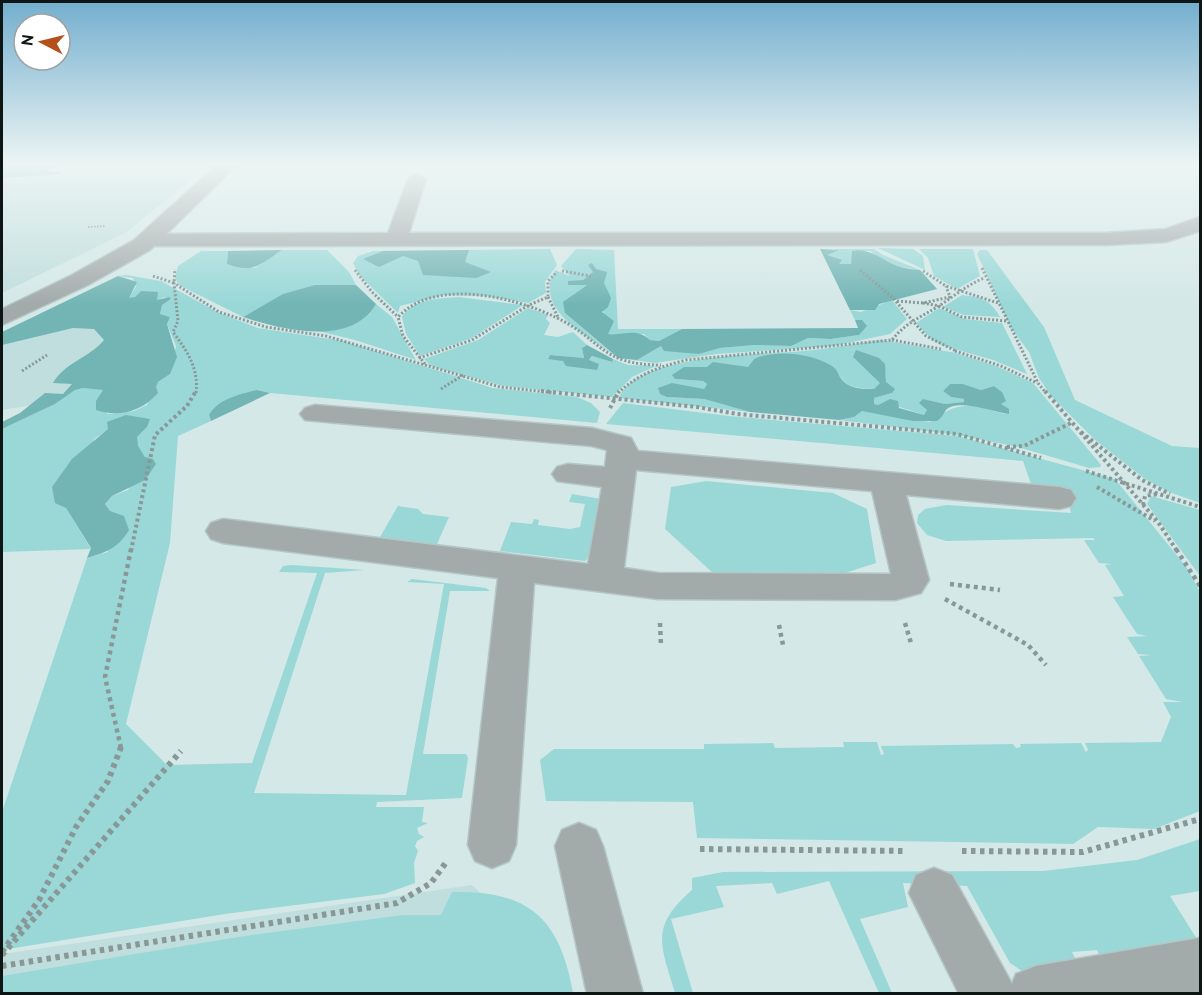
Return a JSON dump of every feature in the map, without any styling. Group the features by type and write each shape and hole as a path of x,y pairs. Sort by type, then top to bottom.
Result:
{"street":[{"path":"2,318 111,264 148,240 178,211"},
{"path":"396,240 406,211"},
{"path":"148,240 1105,240 1170,234 1186,231 1200,223"},
{"path":"315,414 592,437 620,444 623,449 604,579"},
{"path":"568,474 620,468 886,482 1059,498"},
{"path":"223,531 658,586 896,587 908,584 911,580 886,482"},
{"path":"473,848 517,568"},
{"path":"579,846 615,993"},
{"path":"934,893 989,993"},
{"path":"1036,993 1200,965"}],"path":[{"path":"980,261 984,278 1019,342 1038,383 1158,522 1200,586"},
{"path":"348,263 372,292 398,317 404,336 426,365"},
{"path":"851,263 896,301 921,335 934,344 1001,366 1038,383"},
{"path":"558,318 548,297 548,281 559,269"},
{"path":"920,270 946,286 998,303"},
{"path":"892,340 903,326 984,278"},
{"path":"2,954 39,900 76,827 108,781 121,748 105,677 155,435 187,406 196,392 197,379 190,357 173,332 178,321 174,284 219,312 266,327 326,336 500,387 737,414 957,434 1049,460"},
{"path":"946,286 951,297"},
{"path":"398,317 403,308 417,301 442,297 488,298 529,305 558,318 600,349 623,362 665,365 731,353 831,348 868,340 892,340 956,351"},
{"path":"419,358 472,340 529,305 548,297"},
{"path":"923,303 951,297"},
{"path":"896,301 939,306 962,317 1006,321"},
{"path":"22,371 47,355"},
{"path":"592,437 619,391 633,380 665,365"},
{"path":"1004,447 1024,446 1070,422"},
{"path":"1070,422 1142,480 1184,501"},
{"path":"1080,469 1200,507"},
{"path":"1144,506 1145,496 1163,494"},
{"path":"911,580 1000,590"},
{"path":"911,580 1028,645 1038,653 1046,665"},
{"path":"2,954 181,752"},
{"path":"2,966 397,903 432,883 473,848"}],"shaded area":[{"path":"2,211 152,211 125,233 2,293"},
{"path":"878,248 913,249 923,256 925,270"},
{"path":"550,249 557,265 545,282 546,293 528,303 485,296 444,295 400,306 398,313 360,276 353,263 358,256 373,251"},
{"path":"576,249 614,250 618,329 682,329 659,341 650,340 644,334 607,334 608,329 593,272 583,280 568,285 587,285 574,294 565,313 612,354 576,329 556,308 551,297 550,284 555,270 570,276 561,266"},
{"path":"820,249 839,250 827,255 842,260 839,264 851,264 852,251 871,253 895,265 920,270 937,289 879,304 875,310 850,310"},
{"path":"837,249 874,249 920,270 901,267 882,260 870,251 853,251 851,264 838,264 841,261 827,255"},
{"path":"919,249 973,249 980,276 957,289 934,276 928,258"},
{"path":"282,250 327,250 349,272 356,285 322,286 297,291 243,317 179,285 175,278 178,266 201,251 228,251 227,264 255,268"},
{"path":"282,250 250,268 227,264 228,251"},
{"path":"469,250 465,262 491,272 476,278 423,275 418,261 403,256 379,267 363,259 383,251"},
{"path":"980,250 987,250 1044,327 1075,400 1172,446 1199,448 1200,503 1169,492 1145,479 1094,439 1051,396 1039,378 1029,352 1011,328 977,254"},
{"path":"592,263 596,269 607,272 604,283 611,298 608,307 602,312 614,321 608,334 635,333 650,340 659,341 682,329 858,328 855,320 862,320 867,326 859,335 831,339 808,338 791,346 755,345 720,348 699,354 664,351 661,346 637,360 618,358 565,313 563,302 587,285 568,285 568,281 583,280 593,272 588,265"},
{"path":"126,275 161,281 217,312 258,328 343,341 493,388 577,397 591,403 600,412 597,423 257,390 209,415 211,421 178,436 170,543 126,724 167,765 252,763 317,573 279,572 283,566 291,565 365,570 325,573 254,793 406,795 444,584 407,582 412,579 486,588 490,591 450,591 423,754 466,754 468,758 462,798 377,802 376,807 424,807 422,822 428,823 417,828 419,834 424,837 417,841 415,846 418,851 414,863 415,883 384,894 225,914 2,950 2,812 87,558 108,552 110,511 105,504 112,496 128,490 145,457 137,446 137,437 147,427 109,429 94,439 66,508 91,549 2,552 2,429 55,404 75,390 83,388 103,390 107,414 134,411 147,405 158,382 170,374 176,346 167,324 170,317 160,314 162,305 171,299 164,297 157,301 128,298 136,287 133,278 118,276"},
{"path":"118,276 137,282 129,298 135,297 141,291 158,292 157,300 169,297 171,299 162,305 160,314 170,317 167,324 177,357 170,374 158,382 156,387 158,393 138,408 114,413 96,410 96,401 103,390 83,388 75,390 55,404 2,429 2,422 20,413 45,393 63,394 72,384 53,383 58,376 104,340 94,329 73,328 2,345 2,332"},
{"path":"315,285 356,285 376,304 365,317 350,326 333,330 295,330 243,317 283,294"},
{"path":"962,295 985,300 1000,317 964,315 943,307"},
{"path":"459,297 523,305 472,338 420,356 406,334 402,317 412,306 419,303"},
{"path":"892,300 907,319 890,334 833,346 716,354 655,363 618,358 637,360 661,346 699,354 720,348 755,345 790,346 808,338 831,339 859,335 862,320 855,320 850,310 861,312"},
{"path":"376,304 392,317 416,360 355,340 318,331 358,322"},
{"path":"129,305 115,392 2,410 2,332"},
{"path":"528,308 548,315 546,319 550,323 544,335 558,337 573,332 587,345 582,348 584,358 550,355 548,359 589,360 593,356 611,362 613,359 628,365 656,366 632,377 612,397 503,386 427,365 429,364 424,359 478,340"},
{"path":"939,308 965,319 1002,323 1027,374 932,340 916,323"},
{"path":"882,340 956,353 996,366 1033,383 1101,465 1100,467 1089,468 1018,447 958,435 839,420 854,417 862,411 930,422 947,411 966,406 1009,414 1001,404 1002,392 994,386 981,390 963,384 950,384 943,391 951,397 964,399 965,402 945,404 923,399 928,411 924,415 884,402 878,405 873,404 874,398 892,393 886,382 886,374 853,357 881,383 874,389 849,385 834,367 775,354 754,359 748,367 700,367 673,375 675,379 703,381 707,384 704,389 667,397 704,399 750,412 619,398 630,383 650,372 675,364 732,356 814,350"},
{"path":"587,345 613,359 612,362 592,356 589,360 599,364 597,370 566,366 563,361 548,359 550,355 584,358 582,348"},
{"path":"856,350 879,358 885,364 886,382 895,389 892,393 874,398 874,404 878,405 890,399 898,401 899,408 924,415 927,410 919,403 923,399 945,404 964,402 964,399 951,397 943,391 950,384 963,384 981,390 994,386 1002,392 1006,401 1001,404 1009,409 1009,414 959,405 946,410 937,421 913,421 862,411 854,417 839,420 750,412 704,399 667,397 660,394 658,388 672,383 704,389 707,384 703,381 675,379 672,375 684,367 707,367 713,362 748,367 754,359 783,353 814,358 835,368 843,381 851,386 874,389 880,383 853,357"},
{"path":"257,390 270,393 211,421 209,415 218,405 230,398"},
{"path":"623,403 729,416 957,436 1115,479 1187,568 1200,592 1200,811 1154,829 1098,827 1073,844 697,838 693,802 546,801 540,760 554,749 704,749 704,744 773,743 775,748 844,747 843,742 877,742 881,755 884,754 881,746 1013,744 1016,748 1021,747 1020,744 1081,743 1086,752 1088,750 1085,743 1161,742 1171,717 1163,702 1182,702 1166,699 1139,656 1152,655 1138,654 1127,637 1147,636 1137,634 1113,597 1124,596 1105,565 1112,564 1099,563 1084,540 1095,540 1093,538 946,541 927,535 917,523 918,515 925,509 946,505 1071,513 1064,487 1031,484 1023,461 606,424"},
{"path":"126,415 150,419 147,427 137,437 138,446 145,457 153,459 156,464 145,480 112,496 105,504 110,511 124,516 129,530 125,536 111,548 87,558 91,548 66,508 55,503 52,487 72,459 108,429 107,422"},
{"path":"706,481 833,493 867,509 876,563 842,574 713,573 665,529 671,487"},
{"path":"572,494 601,499 592,554 585,561 500,551 511,522 532,524 534,519 539,520 538,525 570,529 580,527 585,504 569,502"},
{"path":"1151,496 1200,510 1200,576 1147,504"},
{"path":"398,506 418,509 423,514 449,517 437,544 380,537"},
{"path":"1200,839 1200,891 1170,896 1200,944 1103,964 1097,950 1072,952 1080,967 1025,973 1010,963 967,886 903,883 908,907 860,919 892,993 879,993 829,881 777,894 772,883 716,886 724,907 671,919 693,993 675,993 663,950 664,926 678,903 692,890 692,878 723,872 1043,871 1137,860"},
{"path":"472,885 560,967 2,993 2,954"},
{"path":"452,892 501,896 520,903 536,914 549,928 559,945 573,993 2,993 2,976 238,937 403,915 441,915"}]}
